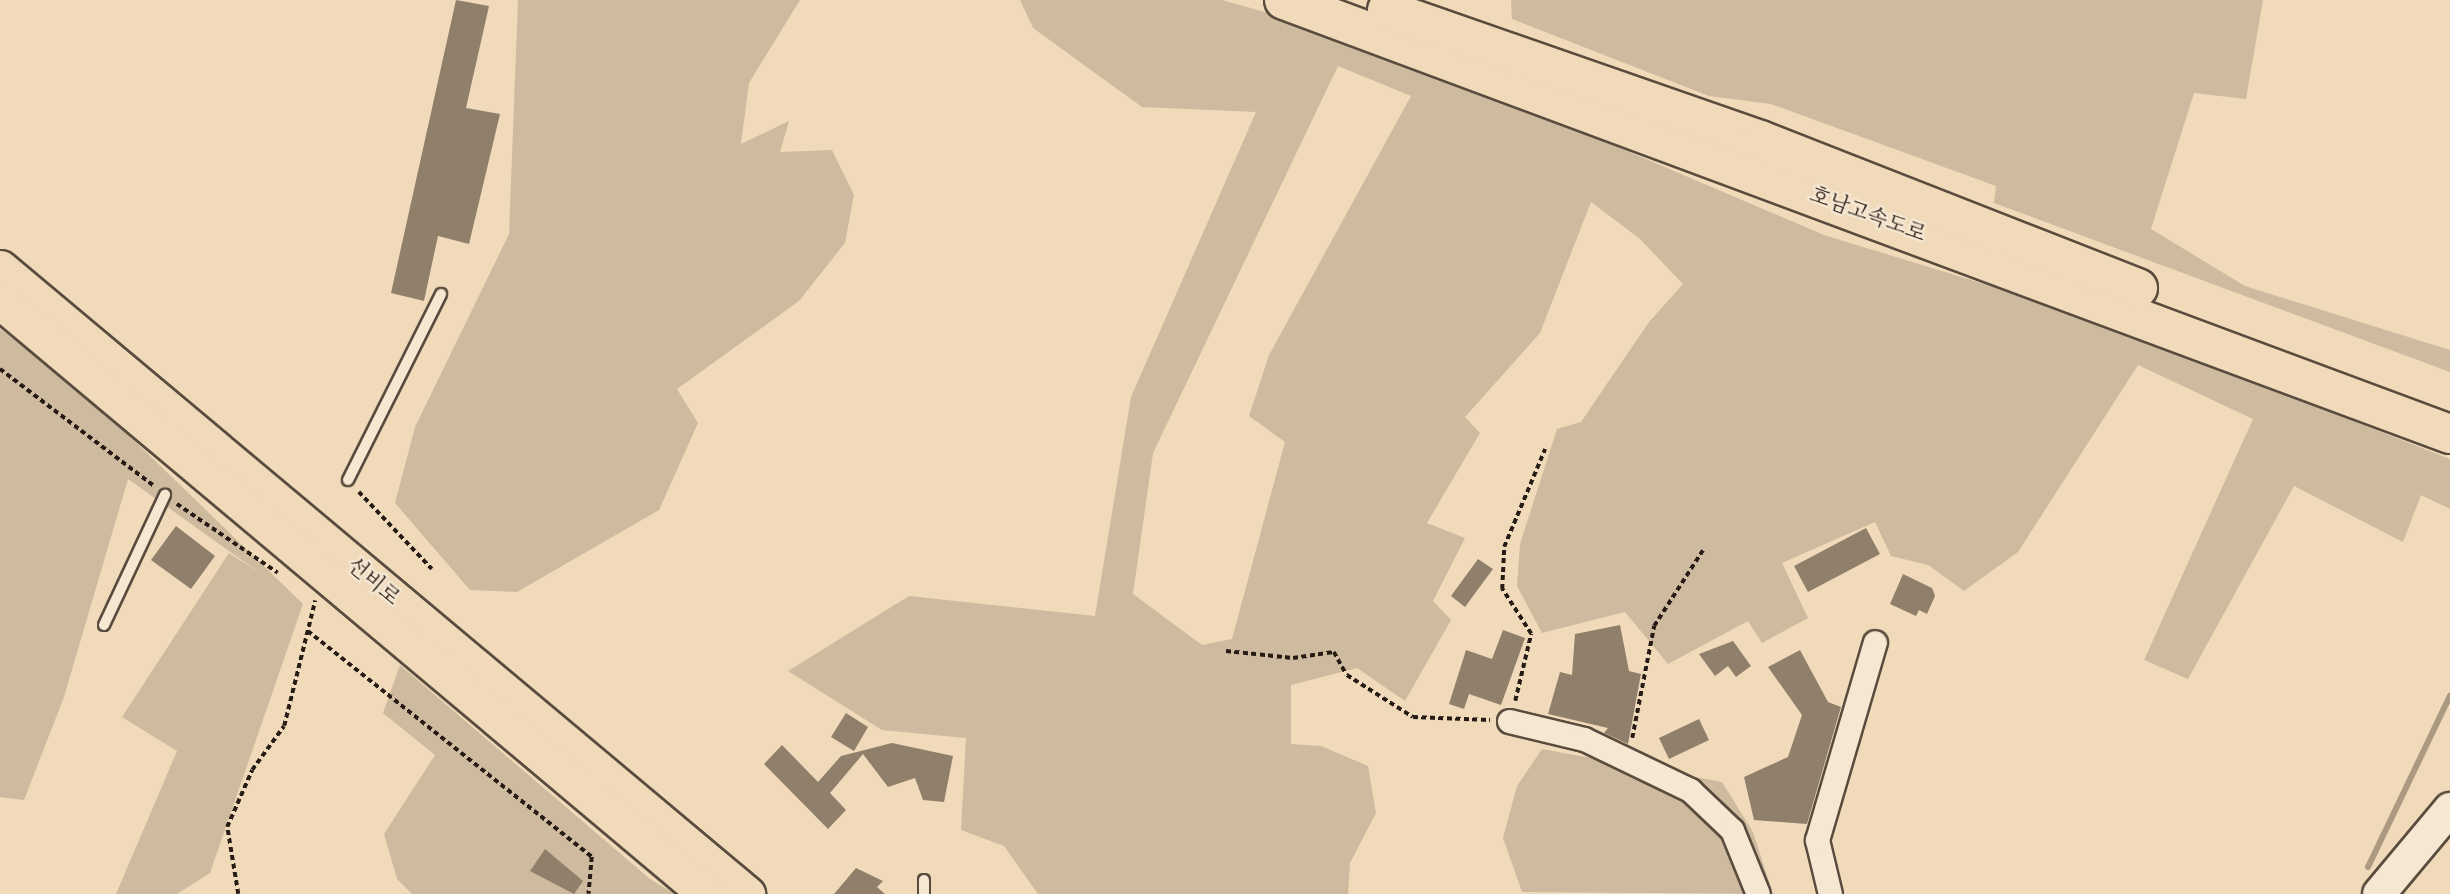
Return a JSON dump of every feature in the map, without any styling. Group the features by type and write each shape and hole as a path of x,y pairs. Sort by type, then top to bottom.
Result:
{"highway":[{"name":"호남고속도로","path":"1284,0 2450,434"},
{"name":"호남고속도로","path":"1359,0 1760,140 2450,410"}],"main road":[{"name":"선비로","path":"0,268 747,894"},
{"name":"선비로","path":"0,301 706,894"}],"street":[{"path":"1830,894 1817,839 1875,642"},
{"path":"1509,721 1624,756 1690,790 1732,831 1758,894"},
{"path":"2389,885 2450,808"},
{"path":"2389,885 2450,833"}],"lane":[{"path":"348,480 441,293"},
{"path":"104,625 165,495"},
{"path":"924,880 924,894"}],"path":[{"path":"0,369 165,495 283,577"},
{"path":"1226,651 1293,658 1334,652 1347,675 1413,717 1509,721 1530,656 1531,634 1502,589 1504,547 1545,449"},
{"path":"348,480 432,569"},
{"path":"1624,756 1640,719 1654,626 1703,550"},
{"path":"305,592 327,607"},
{"path":"238,894 227,827 253,770 284,726 316,599"},
{"path":"307,631 593,857 589,894"}],"shaded area":[{"path":"518,0 800,0 749,83 741,144 789,121 780,152 832,150 854,195 845,243 799,301 677,389 698,423 659,510 517,592 470,590 395,503 415,427 509,234"},
{"path":"1020,0 1222,0 1272,14 1536,112 1824,235 2079,313 2450,459 2450,509 2421,495 2403,542 2294,486 2188,679 2144,660 2253,419 2138,365 2018,552 1964,591 1928,565 1891,556 1875,522 1782,563 1808,618 1762,643 1748,621 1668,664 1625,612 1542,633 1517,586 1520,544 1557,429 1581,422 1649,322 1683,284 1640,239 1591,202 1540,333 1465,417 1480,433 1427,523 1465,538 1433,601 1451,620 1405,701 1357,668 1291,685 1291,744 1321,746 1368,766 1376,813 1350,863 1348,894 1038,894 1004,846 961,830 966,738 882,730 788,671 909,596 1095,616 1131,397 1256,112 1142,107 1033,28","holes":["1338,66 1411,96 1269,355 1249,416 1285,442 1232,639 1202,645 1133,594 1153,453"]},
{"path":"1511,0 2263,0 2246,99 2194,93 2151,229 2245,286 2450,350 2450,372 1994,203 1996,186 1771,104 1709,96 1512,19"},
{"path":"0,329 83,391 303,604 210,873 177,894 116,894 177,751 122,717 229,553 260,573 128,479 64,697 24,800 0,797"},
{"path":"400,665 650,879 675,894 412,894 397,879 384,834 435,755 383,713"},
{"path":"1542,749 1722,782 1753,832 1773,894 1522,892 1503,838 1517,786"}],"building":[{"path":"456,0 489,6 466,108 500,114 469,244 438,236 424,301 391,293"},
{"path":"176,526 215,556 191,589 151,560"},
{"path":"1866,528 1880,554 1808,592 1794,566"},
{"path":"1478,559 1493,569 1465,607 1451,596"},
{"path":"1903,574 1932,588 1935,596 1927,614 1919,610 1916,616 1890,604"},
{"path":"1620,625 1629,671 1641,674 1628,744 1604,733 1608,728 1548,714 1560,672 1572,675 1575,634"},
{"path":"1503,630 1525,638 1501,705 1469,694 1464,709 1449,704 1466,650 1492,659"},
{"path":"1733,641 1751,666 1736,677 1728,666 1715,676 1699,654"},
{"path":"1800,650 1828,702 1841,707 1807,824 1754,820 1744,777 1788,757 1802,715 1768,667"},
{"path":"846,713 868,727 854,751 831,737"},
{"path":"1699,719 1709,740 1669,759 1659,738"},
{"path":"892,743 953,756 944,802 923,800 915,778 888,787 863,754 830,793 846,810 828,829 764,764 782,745 818,782 841,756"},
{"path":"545,849 583,881 574,894 530,871"},
{"path":"856,868 883,881 877,887 885,894 834,894"}],"waterway":[{"path":"2368,867 2450,696"}]}
